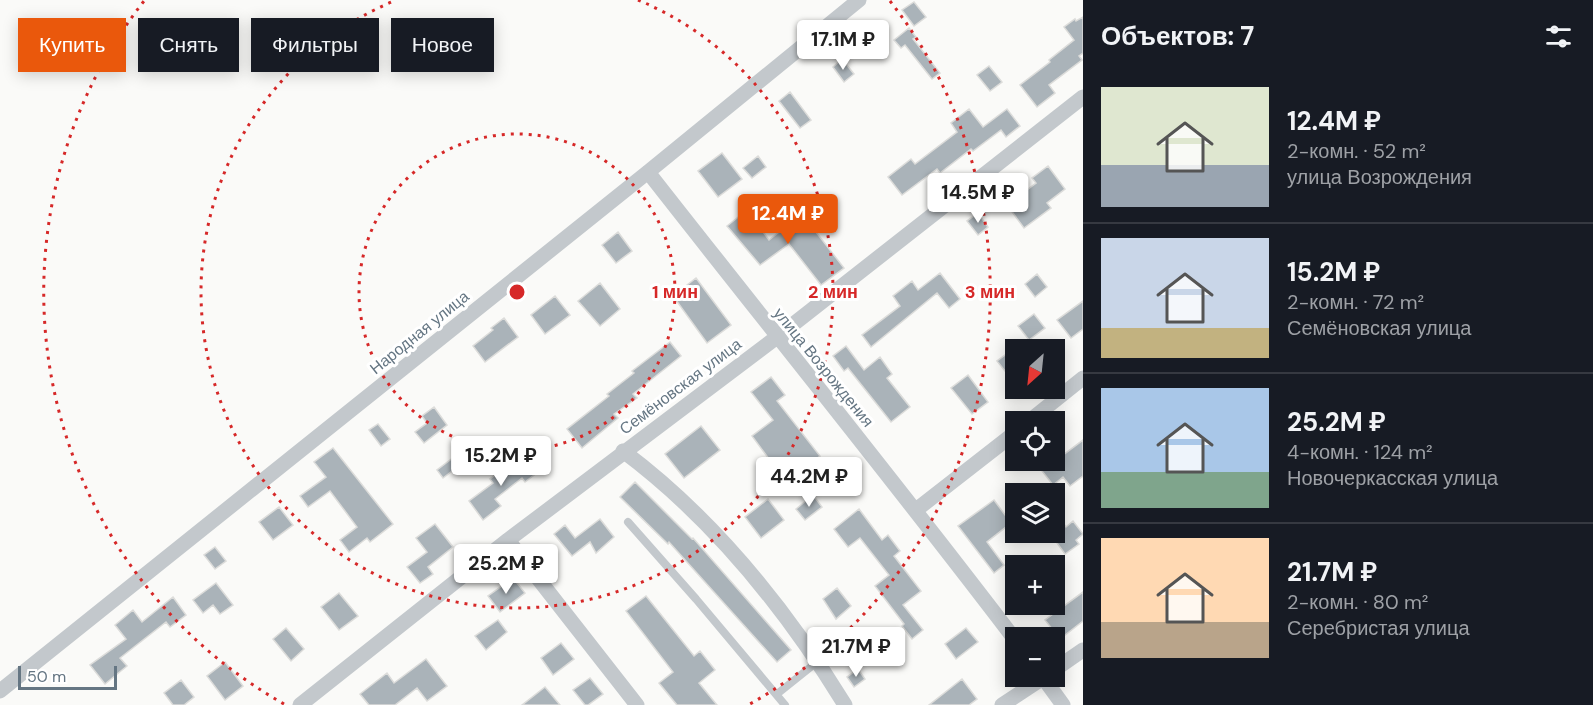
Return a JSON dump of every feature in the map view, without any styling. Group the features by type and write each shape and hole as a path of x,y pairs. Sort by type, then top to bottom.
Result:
{"street":[{"name":"Народная улица","path":"0,691 859,0"},
{"name":"Семёновская улица","path":"300,705 508,540 777,337 1083,97"},
{"name":"улица Возрождения","path":"648,172 916,510 1005,627"},
{"path":"1042,411 1083,378"},
{"path":"916,510 1005,441"},
{"path":"623,451 658,477 710,527 771,597 845,705"},
{"path":"508,540 638,705"},
{"path":"1065,662 1083,650"},
{"path":"1002,705 1028,687"},
{"path":"1053,687 1063,705"}],"lane":[{"path":"628,522 785,705"},
{"path":"777,694 817,662"}],"building":[{"path":"914,2 926,17 914,26 902,10"},
{"path":"1083,17 1083,53 1079,56 1082,60 1049,85 1055,93 1037,107 1020,85 1074,40 1064,27 1075,19 1076,21"},
{"path":"909,28 916,37 913,39 940,73 932,79 905,45 901,48 894,40"},
{"path":"842,59 854,74 844,82 833,67"},
{"path":"989,66 1002,82 990,91 977,75"},
{"path":"790,92 811,120 800,128 779,101"},
{"path":"969,109 983,127 1007,109 1020,126 1006,137 1001,130 940,173 937,169 902,195 888,177 911,159 915,164 957,132 951,123"},
{"path":"722,153 742,179 718,197 698,171"},
{"path":"758,156 766,167 752,178 743,168"},
{"path":"1048,166 1065,189 1047,203 1051,208 1024,228 1007,205 1036,183 1032,178"},
{"path":"747,210 769,240 802,214 844,268 821,285 789,244 760,265 727,226"},
{"path":"978,213 988,227 978,235 967,221"},
{"path":"618,232 632,251 616,263 602,245"},
{"path":"940,273 960,299 949,308 937,293 871,347 862,335 900,306 893,296 912,281 918,290"},
{"path":"1037,274 1047,287 1035,297 1025,284"},
{"path":"696,278 731,325 707,343 673,296"},
{"path":"600,283 620,309 600,326 578,301"},
{"path":"555,296 570,315 545,334 531,315"},
{"path":"1083,301 1083,329 1071,338 1057,320"},
{"path":"1034,314 1045,328 1028,339 1018,326"},
{"path":"504,318 518,337 485,362 473,346"},
{"path":"670,342 681,356 633,394 637,398 614,414 618,418 582,448 567,429 609,396 607,394 634,373 632,371"},
{"path":"846,346 864,370 880,357 892,374 887,378 910,407 891,422 848,368 844,371 833,356"},
{"path":"1005,355 1005,371 997,361"},
{"path":"968,375 988,402 972,414 951,388"},
{"path":"771,377 785,395 777,401 820,456 786,482 752,436 773,420 751,392"},
{"path":"434,407 447,425 424,443 415,432 427,423 422,416"},
{"path":"378,424 390,439 381,446 369,430"},
{"path":"701,426 720,450 684,478 665,454"},
{"path":"1083,440 1083,476 1070,486 1063,477 1056,483 1051,483 1042,471 1065,471 1065,454"},
{"path":"333,448 393,524 370,542 367,538 349,552 340,540 357,527 330,491 308,507 300,496 326,477 314,462"},
{"path":"454,457 460,465 443,478 437,470"},
{"path":"527,457 538,472 525,482 522,478 495,499 501,506 483,520 469,501 493,483 490,479 504,468 508,472"},
{"path":"635,482 693,538 791,650 777,662 669,542 668,544 620,497"},
{"path":"813,495 822,507 805,520 796,509"},
{"path":"768,499 784,520 761,538 745,517"},
{"path":"994,500 1005,515 1005,528 987,542 1004,565 994,573 958,526"},
{"path":"279,507 293,525 273,540 259,522"},
{"path":"859,509 882,540 888,535 900,551 894,556 921,591 903,605 923,630 912,639 902,626 904,624 875,586 889,575 860,538 848,547 834,529"},
{"path":"600,519 614,537 596,553 590,542 572,556 554,534 565,525 575,538"},
{"path":"1073,521 1083,534 1076,540 1079,544 1065,554 1057,543 1065,543 1065,526"},
{"path":"435,524 453,547 428,567 433,574 420,583 407,567 427,552 416,538"},
{"path":"215,547 226,561 215,569 204,555"},
{"path":"513,578 525,593 500,612 488,596"},
{"path":"216,583 233,605 220,614 213,605 203,613 193,600"},
{"path":"837,588 851,606 836,619 823,599"},
{"path":"1083,592 1083,621 1065,635 1065,627 1051,627 1045,620 1052,615 1065,615 1065,605"},
{"path":"339,593 358,616 339,630 321,607"},
{"path":"646,596 694,656 700,651 715,670 699,683 717,705 677,705 659,683 673,672 626,611"},
{"path":"173,597 186,615 170,627 166,622 120,658 127,666 105,684 90,665 126,639 115,625 133,610 142,622"},
{"path":"498,620 507,632 486,650 475,636"},
{"path":"286,628 304,649 291,661 273,639"},
{"path":"966,628 978,642 956,659 945,644"},
{"path":"875,631 890,650 872,663 858,645"},
{"path":"827,640 839,656 831,663 818,646"},
{"path":"561,643 574,659 553,675 541,658"},
{"path":"426,659 447,686 427,701 417,688 395,705 369,705 360,694 387,673 394,683"},
{"path":"225,662 243,686 225,700 207,676"},
{"path":"858,669 865,679 854,687 847,677"},
{"path":"590,678 603,694 585,705 573,690"},
{"path":"962,679 977,699 969,705 929,705"},
{"path":"181,680 194,697 184,705 173,705 164,693"},
{"path":"545,687 560,705 522,705"}]}
